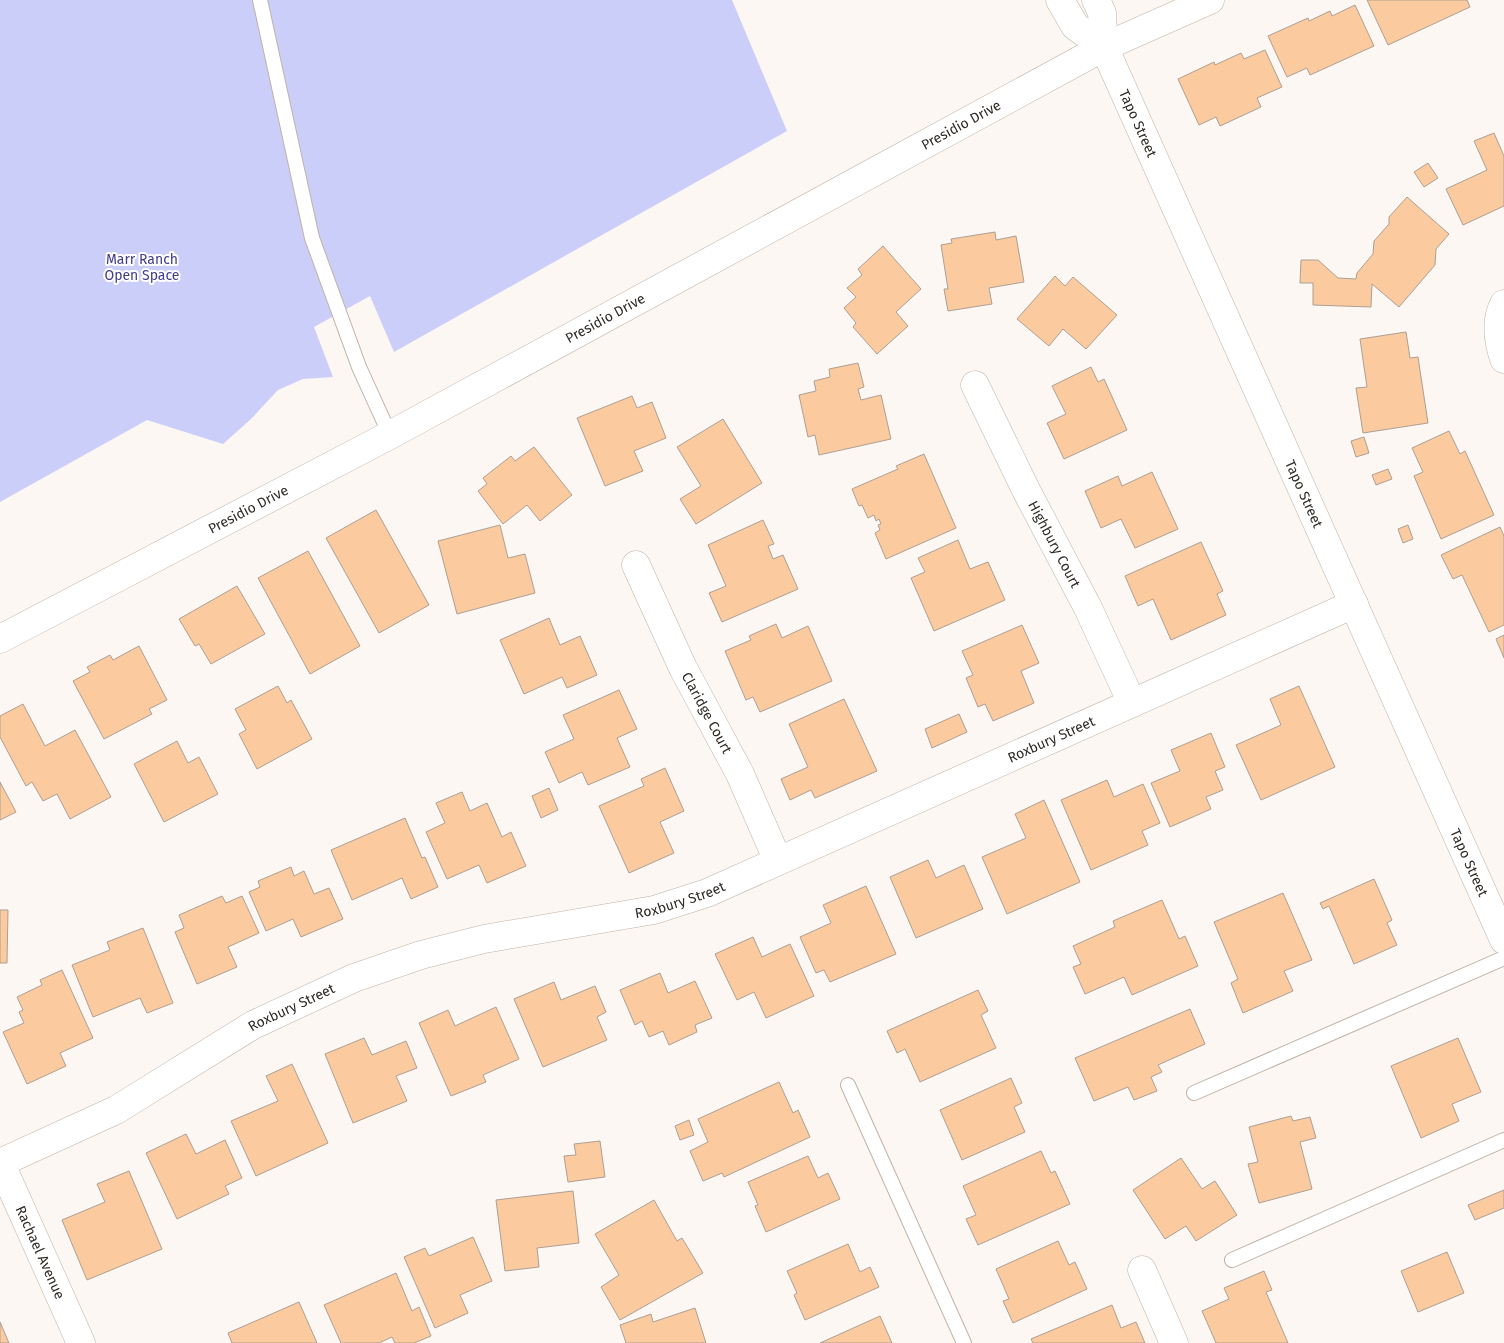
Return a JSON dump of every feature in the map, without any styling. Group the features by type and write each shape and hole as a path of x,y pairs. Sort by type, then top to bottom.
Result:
{"street":[{"path":"1060,0 1075,26 1104,47"},
{"path":"1096,0 1102,13 1104,47"},
{"name":"Presidio Drive","path":"0,639 390,435 1104,47 1210,0"},
{"name":"Tapo Street","path":"1104,47 1504,940"},
{"path":"1501,314 1498,342 1504,359"},
{"name":"Highbury Court","path":"975,385 1026,490 1088,608 1132,703"},
{"name":"Claridge Court","path":"636,565 682,668 740,774 778,861"},
{"name":"Roxbury Street","path":"0,1162 116,1110 253,1025 354,978 421,955 484,939 654,910 707,893 1354,604"},
{"name":"Rachael Avenue","path":"0,1162 81,1343"},
{"path":"1142,1270 1174,1343"}],"lane":[{"path":"260,0 312,238 359,367 390,435"},
{"path":"1194,1094 1504,958"},
{"path":"848,1085 964,1343"},
{"path":"1232,1260 1504,1140"}],"green space":[{"name":"Marr Ranch Open Space","path":"0,0 732,0 787,131 394,352 370,296 314,327 333,377 303,379 278,390 251,419 223,444 147,420 0,502"}],"building":[{"path":"1367,0 1467,0 1470,7 1388,45"},
{"path":"1355,5 1374,46 1310,75 1307,68 1287,77 1268,36 1308,18 1309,21 1330,11 1332,16"},
{"path":"1265,50 1282,87 1257,98 1261,107 1220,126 1216,117 1199,125 1178,79 1214,62 1215,65 1241,53 1244,59"},
{"path":"1494,133 1504,156 1504,206 1463,225 1446,189 1487,170 1474,141"},
{"path":"1428,163 1438,178 1424,187 1414,172"},
{"path":"1407,197 1449,234 1436,249 1435,265 1399,307 1372,284 1371,307 1313,305 1313,283 1300,283 1301,260 1318,260 1338,278 1356,279 1357,273 1373,254 1374,241 1389,224 1389,217"},
{"path":"995,232 996,240 1016,236 1024,282 989,288 992,304 948,311 944,289 948,289 941,245 952,243 951,239"},
{"path":"883,246 921,289 896,312 908,326 877,354 853,327 856,323 844,308 856,297 847,288 862,275 858,269"},
{"path":"1055,276 1065,286 1073,277 1117,315 1086,349 1063,329 1049,346 1017,319"},
{"path":"1406,332 1410,358 1418,357 1428,423 1363,433 1356,388 1367,387 1360,339"},
{"path":"858,363 864,387 858,389 861,400 881,395 891,439 819,455 815,435 808,437 799,395 816,391 814,381 830,377 829,369"},
{"path":"1091,367 1098,382 1104,379 1127,430 1064,459 1047,423 1066,414 1052,386"},
{"path":"632,396 637,408 652,402 666,438 634,451 643,471 605,486 577,418"},
{"path":"723,419 762,483 696,524 680,499 701,486 677,447"},
{"path":"1449,431 1460,454 1465,451 1494,515 1441,539 1414,476 1423,472 1412,448"},
{"path":"1364,437 1369,453 1356,457 1351,441"},
{"path":"534,447 572,495 540,521 527,505 503,524 478,491 487,484 483,478 511,456 515,461"},
{"path":"924,454 956,528 886,559 875,533 880,530 878,525 881,524 879,519 876,521 874,515 868,518 862,505 859,506 852,489 898,469 896,466"},
{"path":"1388,469 1392,479 1376,485 1372,475"},
{"path":"1152,472 1178,529 1135,548 1121,519 1101,528 1085,491 1118,476 1122,486"},
{"path":"376,510 429,605 379,633 326,538"},
{"path":"763,520 774,544 768,546 773,559 783,555 798,589 722,622 709,593 726,586 708,545"},
{"path":"500,525 508,558 525,554 535,593 457,614 438,541"},
{"path":"1408,525 1413,539 1403,543 1398,529"},
{"path":"1500,527 1504,536 1504,625 1489,632 1462,575 1453,579 1441,555"},
{"path":"958,540 970,569 988,562 1005,600 934,631 911,578 925,572 918,558"},
{"path":"1201,542 1223,591 1217,594 1226,615 1171,640 1153,599 1138,606 1125,576"},
{"path":"308,551 360,646 310,674 258,578"},
{"path":"237,586 265,634 211,664 199,644 195,646 179,619"},
{"path":"549,618 560,645 580,636 597,675 567,688 562,677 524,694 500,640"},
{"path":"776,624 782,638 808,626 832,681 760,712 753,697 746,700 725,651 751,640 749,636"},
{"path":"1022,625 1039,663 1021,671 1034,703 993,721 985,704 978,707 966,678 973,675 962,651"},
{"path":"1504,635 1504,658 1496,639"},
{"path":"139,646 167,700 149,709 152,714 104,739 73,681 90,672 87,667 110,655 113,660"},
{"path":"278,686 287,703 291,700 312,739 257,769 239,734 246,730 235,709"},
{"path":"1299,686 1335,767 1261,800 1236,745 1281,725 1270,699"},
{"path":"619,690 637,729 617,738 630,767 588,785 582,772 559,783 545,752 574,739 563,715"},
{"path":"844,699 877,771 815,798 811,790 790,800 781,779 808,767 789,724"},
{"path":"23,704 45,746 75,730 111,797 70,819 57,794 43,801 32,782 26,786 0,737 0,716"},
{"path":"959,714 967,732 932,748 925,729"},
{"path":"1211,733 1225,767 1215,771 1223,790 1206,797 1211,809 1170,827 1151,783 1180,771 1171,750"},
{"path":"177,741 188,763 199,757 218,794 164,822 134,764"},
{"path":"665,768 684,811 660,822 674,853 629,873 599,806 644,786 641,779"},
{"path":"1107,780 1114,797 1143,784 1160,823 1142,831 1148,845 1091,870 1061,800"},
{"path":"0,782 16,812 0,820"},
{"path":"549,788 558,810 541,818 532,796"},
{"path":"462,792 470,811 487,803 502,837 511,832 526,866 487,883 479,865 447,879 426,832 445,823 436,803"},
{"path":"1044,800 1080,882 1007,914 982,857 1026,838 1015,814"},
{"path":"405,818 422,858 425,857 438,887 411,899 402,878 352,900 331,850"},
{"path":"928,860 936,878 964,865 983,909 916,938 890,877"},
{"path":"291,867 294,876 304,871 314,894 329,888 343,919 301,937 293,919 266,931 249,892 260,887 258,881"},
{"path":"1374,879 1392,920 1387,923 1397,945 1354,964 1329,906 1323,909 1320,903"},
{"path":"866,886 896,954 830,982 824,970 816,973 800,937 831,923 823,905"},
{"path":"1283,893 1312,960 1284,971 1293,991 1243,1013 1231,983 1238,979 1214,922"},
{"path":"222,896 226,903 242,896 259,933 228,947 237,967 197,984 175,932 184,928 179,915"},
{"path":"1162,900 1179,939 1185,936 1198,966 1132,995 1124,977 1085,994 1073,967 1081,964 1073,946 1115,927 1113,921"},
{"path":"0,910 8,910 7,963 0,963"},
{"path":"143,928 173,1003 147,1013 140,998 93,1017 72,965 110,950 107,942"},
{"path":"753,937 762,957 790,944 814,996 766,1018 754,992 737,1000 715,954"},
{"path":"62,970 93,1038 60,1053 66,1066 27,1084 3,1032 24,1023 19,1012 23,1010 17,997 42,985 40,980"},
{"path":"660,973 668,993 695,981 712,1018 695,1025 697,1032 669,1045 663,1031 649,1037 642,1021 635,1025 620,990"},
{"path":"554,982 561,1000 595,986 606,1012 597,1017 607,1040 543,1067 514,999"},
{"path":"978,990 988,1011 981,1015 996,1048 920,1082 905,1049 897,1053 887,1031"},
{"path":"496,1007 519,1059 483,1075 486,1082 451,1096 419,1023 448,1010 455,1026"},
{"path":"1190,1009 1205,1044 1158,1065 1162,1072 1151,1077 1157,1091 1134,1100 1128,1087 1094,1101 1075,1058"},
{"path":"364,1038 372,1055 406,1041 417,1068 396,1076 407,1101 353,1123 325,1054"},
{"path":"1458,1038 1481,1092 1452,1104 1459,1121 1421,1138 1391,1066"},
{"path":"292,1064 328,1143 256,1176 231,1121 278,1101 266,1076"},
{"path":"1011,1078 1022,1103 1014,1107 1025,1132 962,1160 940,1110"},
{"path":"779,1082 793,1113 798,1110 810,1137 724,1177 722,1173 703,1181 690,1151 708,1142 698,1119"},
{"path":"1291,1116 1293,1121 1310,1117 1316,1138 1300,1142 1312,1189 1259,1203 1248,1164 1258,1162 1249,1127"},
{"path":"689,1120 694,1135 680,1140 675,1126"},
{"path":"186,1134 196,1154 225,1140 242,1178 225,1186 229,1194 177,1219 146,1153"},
{"path":"600,1141 605,1177 568,1182 564,1156 576,1155 574,1144"},
{"path":"1041,1151 1051,1173 1055,1171 1070,1204 978,1245 966,1219 976,1215 963,1186"},
{"path":"808,1156 818,1178 828,1173 840,1199 766,1232 755,1206 758,1205 748,1182"},
{"path":"1181,1158 1202,1189 1215,1181 1237,1215 1196,1241 1186,1226 1165,1239 1133,1190"},
{"path":"129,1171 162,1249 87,1280 62,1220 105,1202 97,1184"},
{"path":"1504,1190 1504,1208 1475,1220 1468,1205"},
{"path":"573,1191 579,1243 537,1248 539,1267 505,1271 496,1200"},
{"path":"654,1200 677,1241 682,1238 703,1273 620,1320 601,1287 619,1275 595,1234"},
{"path":"473,1237 492,1281 460,1295 468,1313 435,1328 404,1257 425,1248 429,1256"},
{"path":"1058,1241 1069,1265 1075,1262 1087,1289 1013,1323 1003,1301 1009,1299 996,1269"},
{"path":"848,1244 860,1272 870,1267 879,1287 805,1320 794,1295 797,1293 787,1271"},
{"path":"1447,1252 1464,1293 1418,1312 1401,1271"},
{"path":"1264,1271 1272,1290 1266,1292 1288,1343 1216,1343 1202,1311 1229,1299 1224,1288"},
{"path":"396,1273 412,1311 419,1307 431,1336 414,1343 395,1343 392,1337 379,1343 341,1343 324,1305"},
{"path":"299,1302 317,1343 232,1343 228,1333"},
{"path":"1112,1305 1121,1328 1136,1322 1145,1343 1033,1343 1031,1339"},
{"path":"695,1308 706,1343 626,1343 620,1325 651,1314 653,1322"},
{"path":"880,1316 892,1343 820,1343"},
{"path":"0,1322 9,1343 0,1343"}]}
